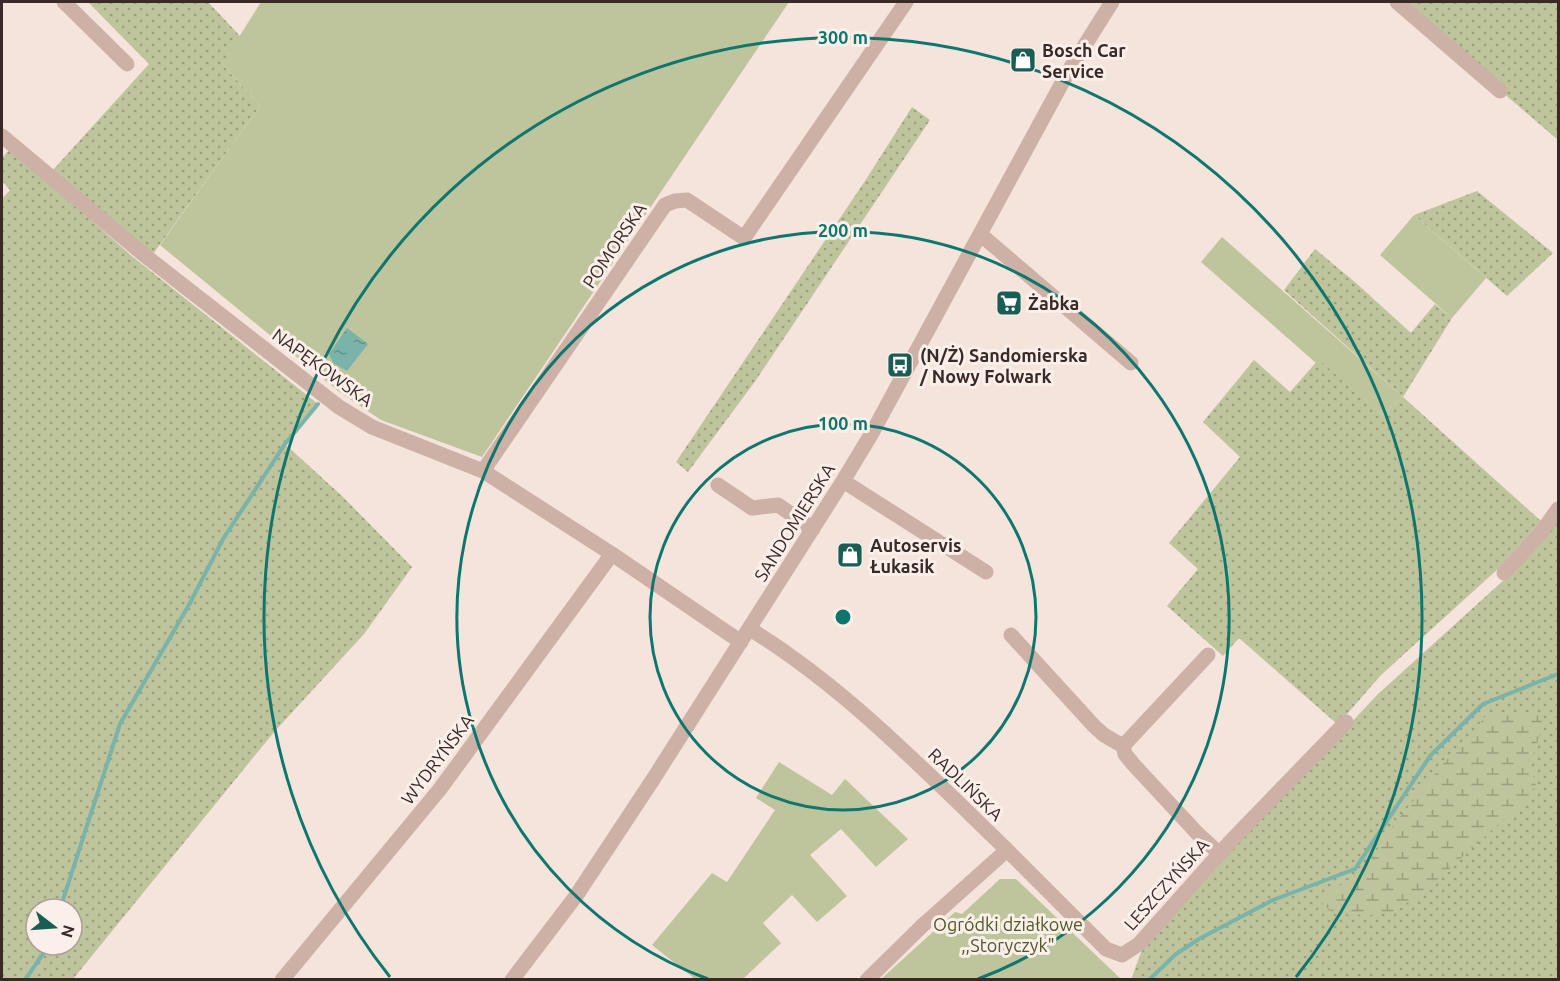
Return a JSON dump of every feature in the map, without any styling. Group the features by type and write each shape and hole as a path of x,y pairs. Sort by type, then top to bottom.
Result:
{"street":[{"path":"64,2 127,64"},
{"name":"POMORSKA","path":"483,471 665,205 687,200 744,238 906,2"},
{"name":"SANDOMIERSKA","path":"512,980 576,896 750,629 843,481 872,433 1068,72 1112,2"},
{"path":"1397,2 1500,91"},
{"name":"NAPĘKOWSKA","path":"2,135 143,254 339,406 372,427 483,471 612,554 741,642"},
{"path":"980,234 1131,363"},
{"path":"843,481 986,572"},
{"path":"718,485 752,508 777,505 813,529"},
{"path":"1504,573 1543,530 1558,509"},
{"name":"WYDRYŃSKA","path":"282,980 440,789 612,554"},
{"name":"RADLIŃSKA","path":"750,629 820,678 895,742 1007,850"},
{"path":"1011,635 1094,726 1123,746 1125,754 1133,764 1220,854"},
{"path":"1123,746 1208,655"},
{"name":"LESZCZYŃSKA","path":"1007,850 1106,949 1122,955 1139,944 1220,854 1346,722"},
{"path":"867,980 922,926 1007,850"}],"green space":[{"path":"88,2 208,2 240,36 222,64 260,106 153,254 53,170 149,64"},
{"path":"261,2 789,2 482,457 381,420 338,391 160,245 260,106 222,64"},
{"path":"1397,2 1558,2 1558,140"},
{"path":"912,107 930,120 756,380 688,472 676,462 865,181"},
{"path":"10,149 133,257 318,404 286,445 343,497 412,567 364,634 274,732 73,979 2,979 2,199 10,190 2,181 2,158"},
{"path":"1477,191 1553,253 1507,296 1414,215"},
{"path":"1414,215 1486,278 1452,318 1380,255"},
{"path":"1222,237 1403,397 1382,415 1319,360 1316,363 1201,262"},
{"path":"1315,249 1411,333 1435,304 1452,318 1403,397 1284,290"},
{"path":"1319,359 1382,415 1403,397 1541,521 1499,568 1381,675 1341,721 1336,723 1239,638 1223,656 1167,606 1198,569 1169,543 1240,457 1203,422 1254,360 1290,392"},
{"path":"1558,519 1558,979 1131,980 1141,952 1226,856 1378,694 1516,569"},
{"path":"1488,713 1539,713 1543,726 1530,763 1536,786 1524,801 1437,880 1395,912 1370,915 1334,914 1319,900 1364,869 1395,823"},
{"path":"779,762 832,795 845,779 908,839 876,867 841,829 810,855 847,896 817,922 792,895 763,923 781,943 743,979 695,979 652,945 712,873 727,882 775,810 756,798"},
{"name":"Ogródki działkowe ,,Storyczyk\"","path":"1000,879 1016,879 1121,979 881,979 955,912 962,914"}],"water":[{"path":"347,328 368,344 347,371 333,363 329,354"}],"waterway":[{"path":"64,897 120,724 190,603 223,539 285,444 318,404"},
{"path":"1149,980 1176,954 1199,939 1273,900 1355,869 1430,756 1483,704 1558,674"},
{"path":"25,980 41,957"}],"place":[{"name":"Bosch Car Service","path":"1023,60"},
{"name":"Żabka","path":"1009,303"},
{"name":"(N/Ż) Sandomierska / Nowy Folwark","path":"900,365"},
{"name":"Autoservis Łukasik","path":"850,555"}]}
